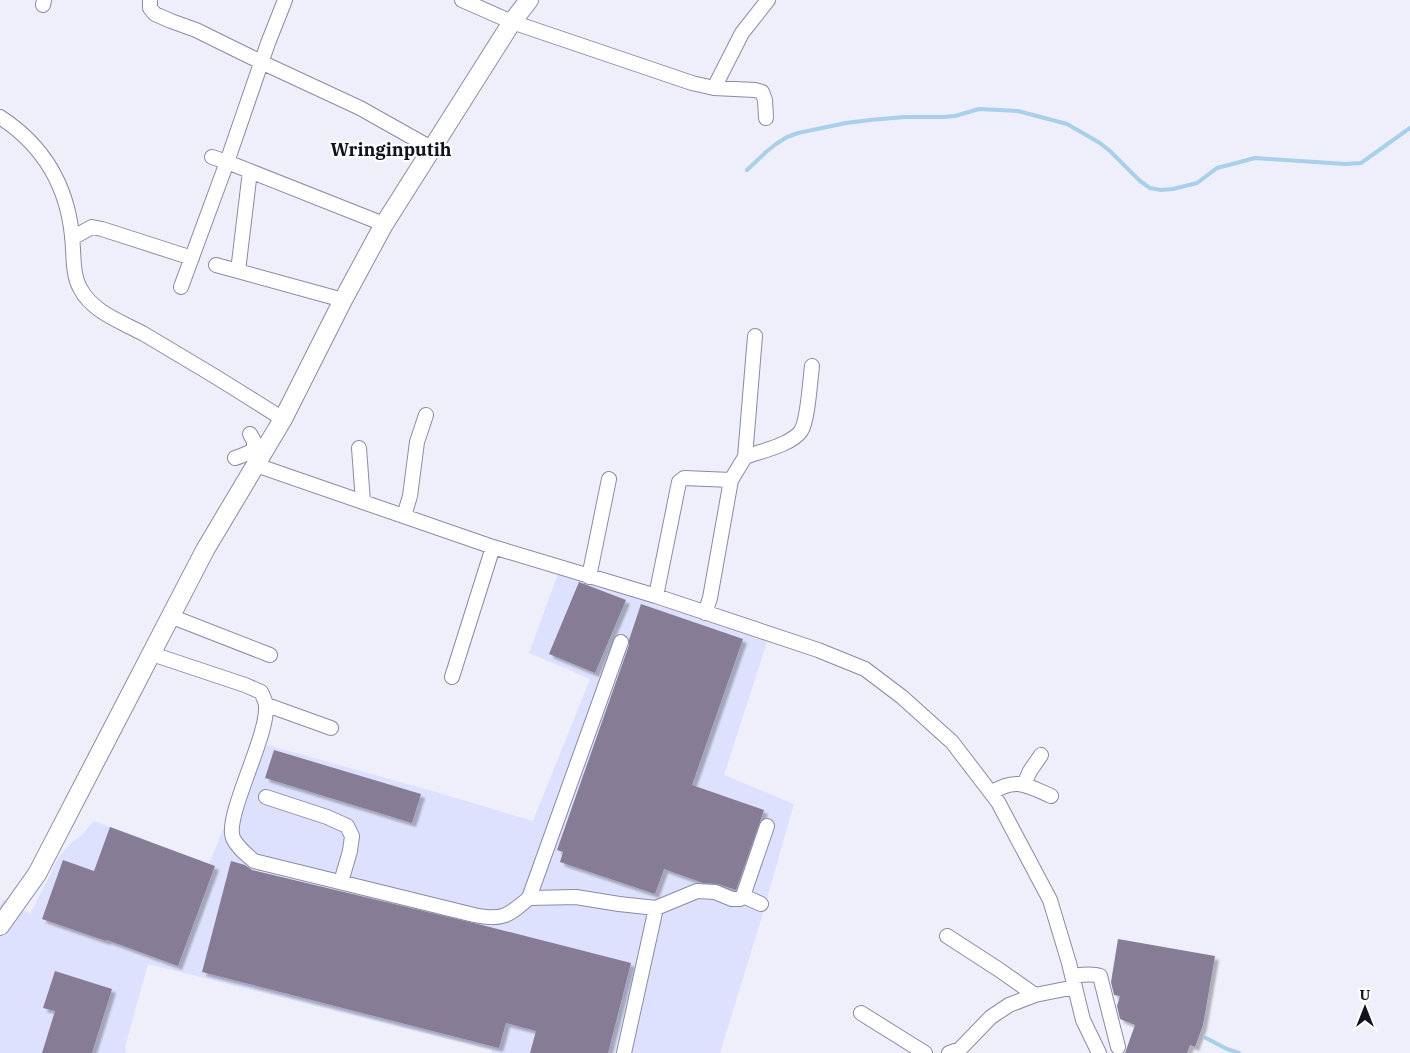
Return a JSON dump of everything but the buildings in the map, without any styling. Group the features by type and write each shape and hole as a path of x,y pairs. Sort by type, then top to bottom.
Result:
{"main road":[{"path":"0,926 37,874 205,550 258,455 283,419 383,226 512,22 529,0"}],"street":[{"path":"150,0 150,8 155,14 196,30 360,108 433,148"},
{"path":"182,287 261,62 285,0"},
{"path":"462,0 512,22 692,83 714,88 762,92 765,100 766,118"},
{"path":"714,88 742,34 768,0"},
{"path":"0,117 22,134 40,152 59,184 70,221 76,275 80,288 96,307 196,365 283,419"},
{"path":"212,157 376,221 383,226"},
{"path":"238,271 250,172"},
{"path":"72,238 92,227 192,258"},
{"path":"216,265 343,300"},
{"path":"705,613 710,598 731,480 745,456 754,336"},
{"path":"745,456 781,444 794,437 801,430 806,416 812,366"},
{"path":"404,516 410,496 417,442 426,415"},
{"path":"250,434 258,455"},
{"path":"359,448 363,502"},
{"path":"235,458 246,454 258,455 363,502 492,547 656,596 818,650 865,669 902,697 952,742 998,802 1050,900 1083,1020 1099,1053"},
{"path":"656,596 679,482 684,478 731,480"},
{"path":"590,576 609,479"},
{"path":"452,677 492,547"},
{"path":"170,616 270,655"},
{"path":"152,654 261,692 267,705 264,721 256,751 235,809 232,826 232,836 240,848 254,860 485,917 506,916 529,898 621,642"},
{"path":"267,705 331,728"},
{"path":"1024,784 1030,771 1041,756"},
{"path":"991,793 1010,784 1024,784 1051,796"},
{"path":"266,797 327,817 346,826 352,836 350,851 341,882"},
{"path":"529,898 576,896 656,908 697,891 715,892 732,899 740,899 743,896 767,826"},
{"path":"743,896 761,904"},
{"path":"624,1053 656,908"},
{"path":"947,936 1035,995"},
{"path":"960,1052 992,1017 1009,1005 1073,982 1087,974 1100,976 1118,1047"},
{"path":"861,1013 925,1053"}],"shaded area":[{"path":"559,571 767,642 724,775 794,804 720,1053 492,1053 492,1050 148,964 125,1047 126,1053 0,1053 0,905 4,899 30,914 59,857 71,843 82,835 93,821 209,864 230,812 253,741 533,821 590,679 529,653"}],"waterway":[{"path":"747,170 776,144 798,133 870,120 955,116 979,109 1018,111 1067,124 1100,143 1140,181 1150,188 1161,190 1197,183 1217,168 1255,158 1345,164 1361,163 1410,128"},
{"path":"1206,1038 1239,1053"}],"district":[{"name":"Wringinputih","path":"391,150"}]}
